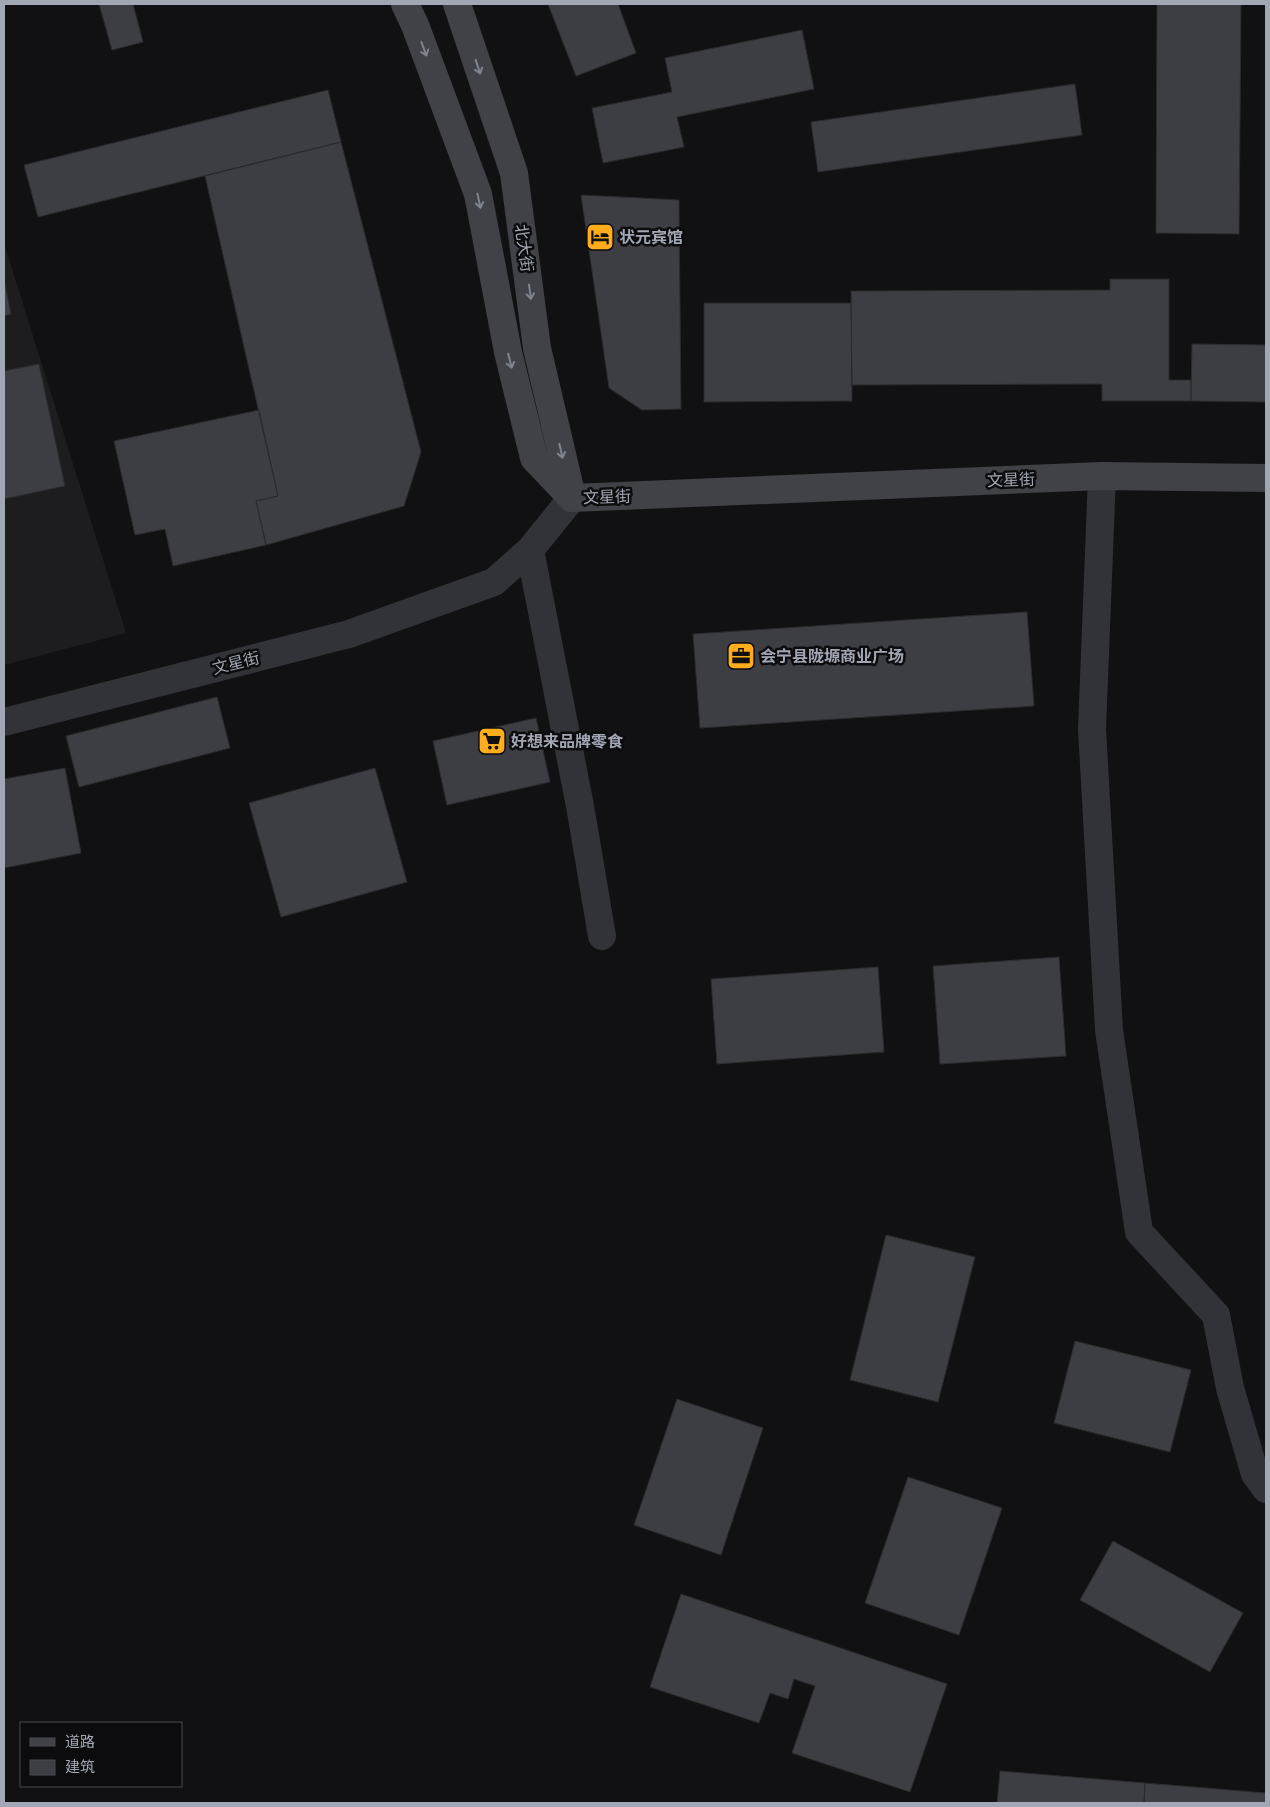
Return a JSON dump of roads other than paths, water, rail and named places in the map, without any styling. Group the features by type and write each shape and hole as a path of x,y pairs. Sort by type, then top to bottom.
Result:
{"main road":[{"path":"405,4 415,25 478,194 508,352 534,458 572,498"},
{"name":"北大街","path":"457,4 514,174 537,348 572,498"},
{"name":"文星街","path":"572,498 1102,476 1266,478"}],"street":[{"path":"1102,476 1092,730 1109,1030 1139,1232 1216,1315 1230,1388 1252,1466 1255,1474 1266,1489"},
{"name":"文星街","path":"4,722 349,634 494,582 530,550 572,498"},
{"path":"530,550 580,806 602,936"}],"place":[{"name":"状元宾馆","path":"600,237"},
{"name":"会宁县陇塬商业广场","path":"741,656"},
{"name":"好想来品牌零食","path":"492,741"}]}
